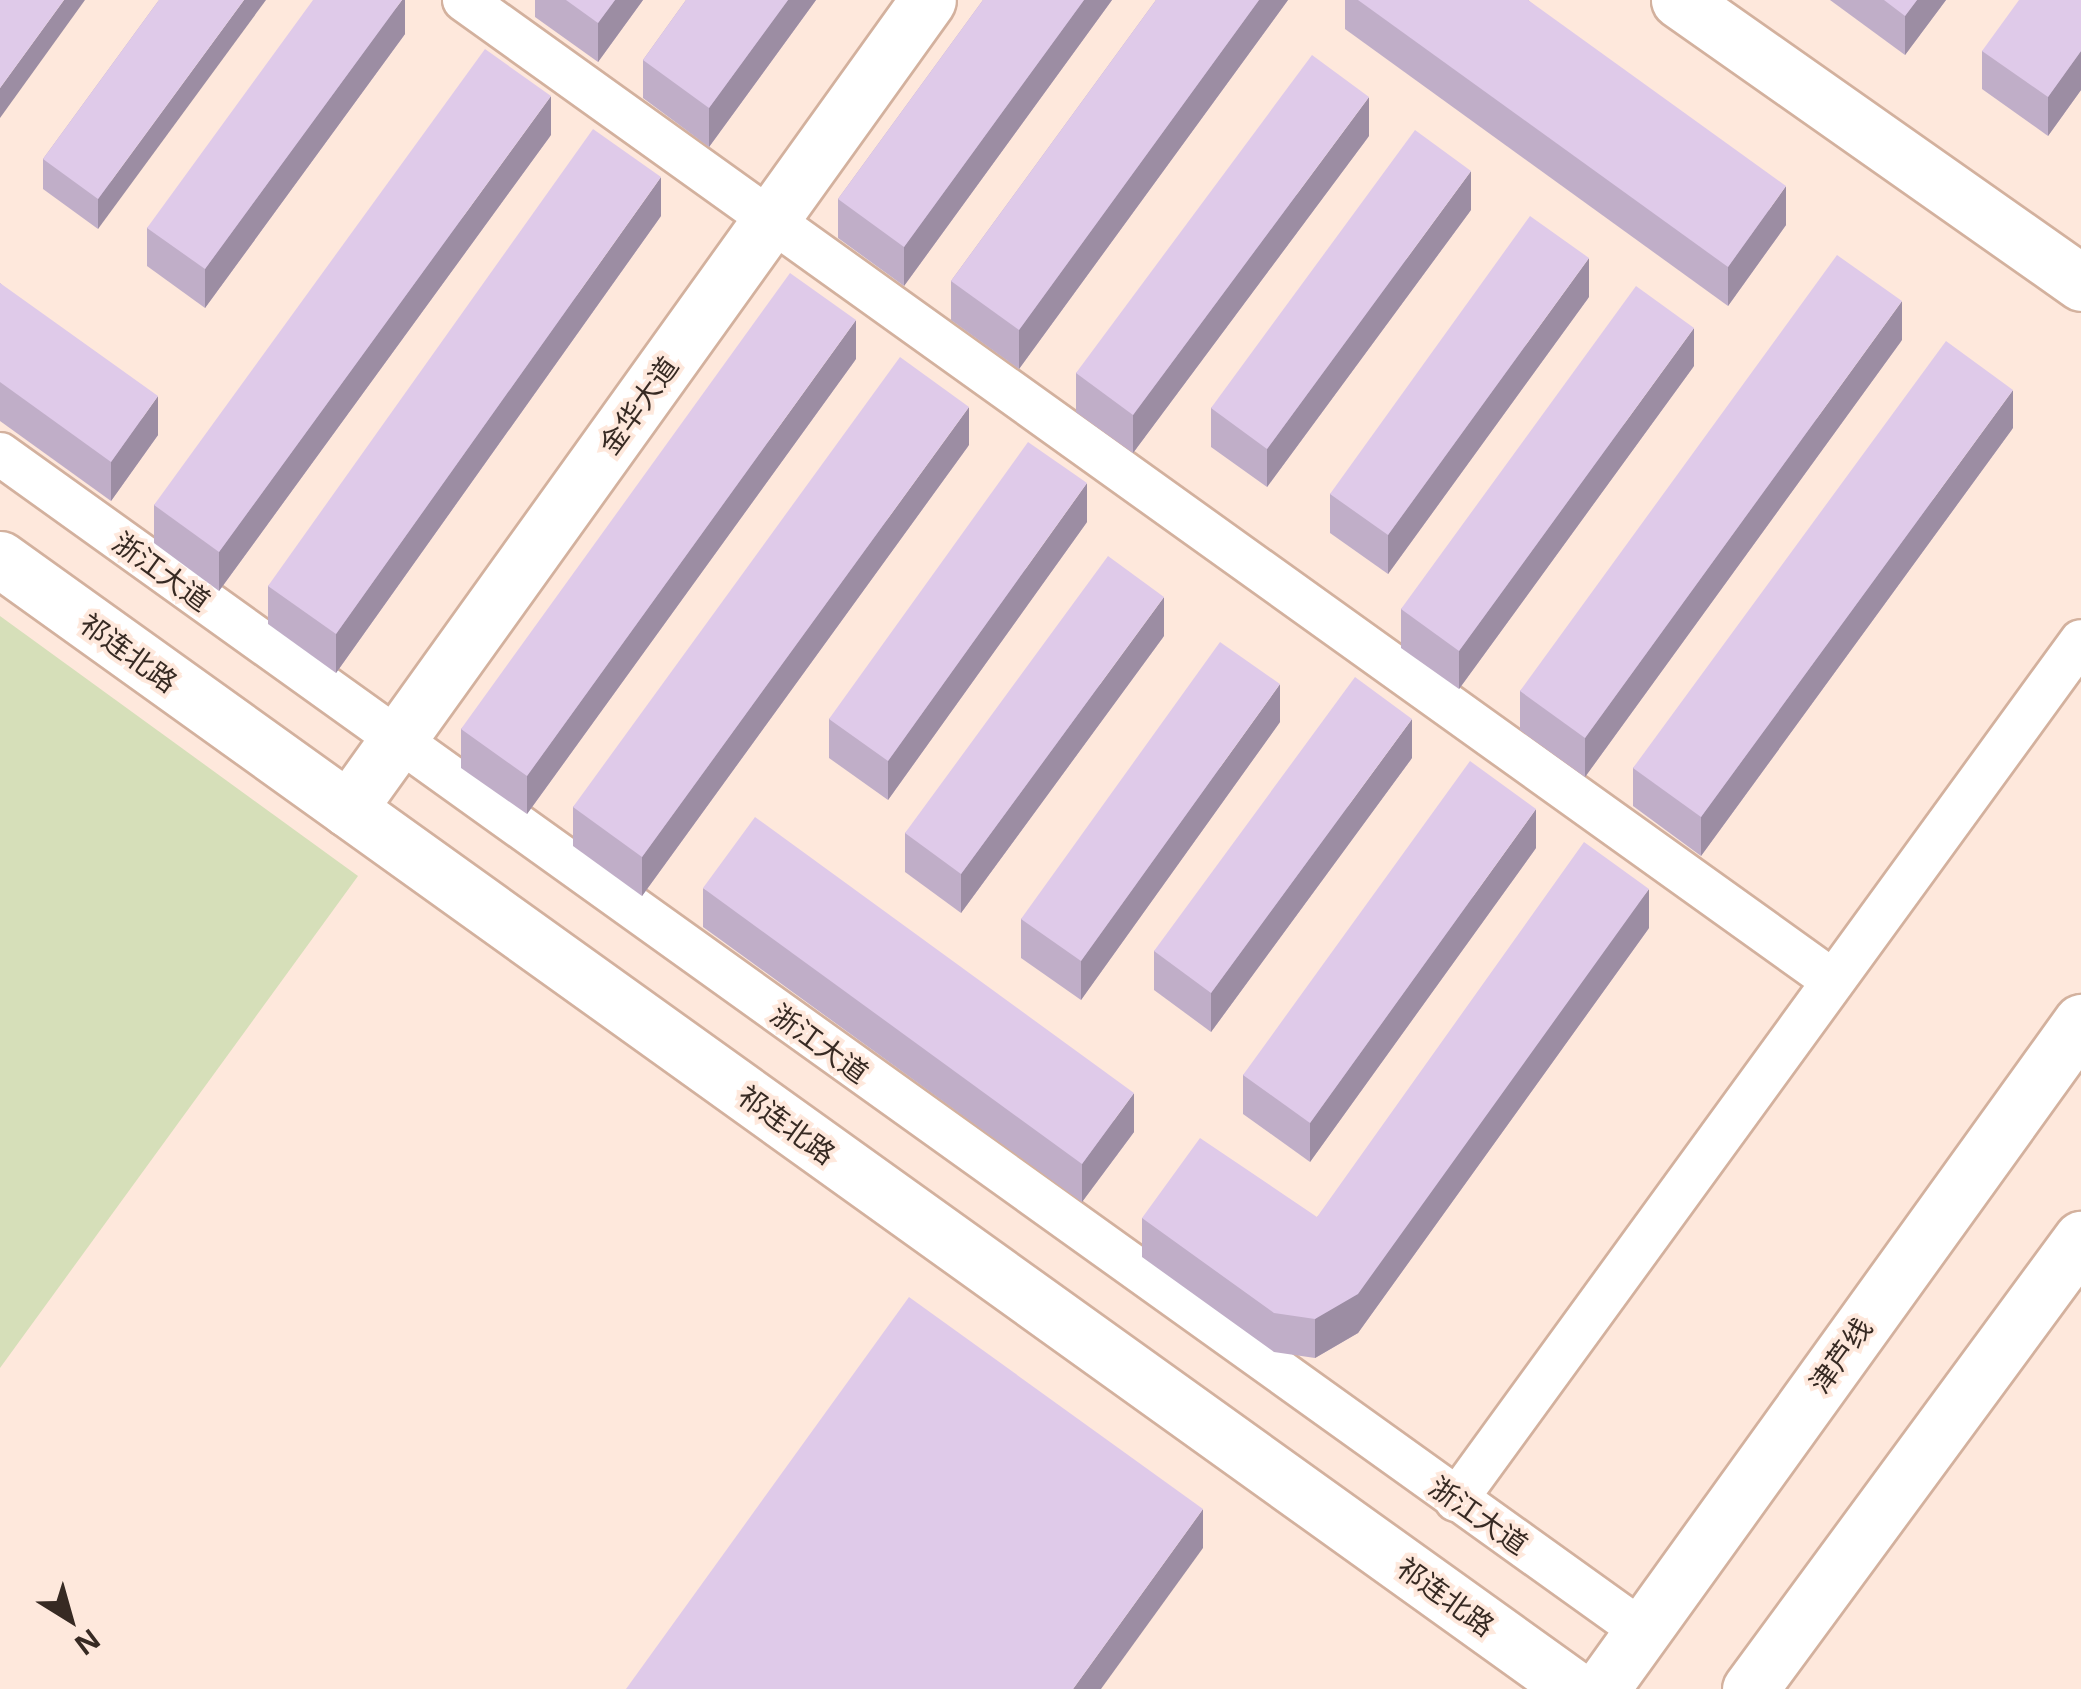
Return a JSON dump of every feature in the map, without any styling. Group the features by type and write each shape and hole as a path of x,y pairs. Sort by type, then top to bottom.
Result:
{"main road":[{"name":"金华大道","path":"348,809 928,0"},
{"path":"1679,0 2081,282"},
{"name":"祁连北路","path":"0,560 1574,1689"},
{"name":"津芦线","path":"1601,1689 2081,1022"},
{"path":"1750,1689 2081,1239"}],"street":[{"path":"464,0 769,223 1833,981"},
{"name":"浙江大道","path":"0,454 1642,1631"},
{"path":"1456,1500 2081,641"}],"green space":[{"path":"0,616 358,876 0,1368"}],"building":[{"path":"0,0 64,0 0,88"},
{"path":"159,0 244,0 98,199 43,159"},
{"path":"313,0 402,0 205,269 147,228"},
{"path":"566,0 615,0 598,23"},
{"path":"686,0 788,0 709,108 643,60"},
{"path":"983,0 1084,0 904,247 838,199"},
{"path":"1156,0 1259,0 1019,330 951,281"},
{"path":"1358,0 1528,0 1786,186 1728,267"},
{"path":"1884,0 1917,0 1905,16"},
{"path":"2019,0 2081,0 2081,51 2048,97 1982,51"},
{"path":"485,49 551,96 219,552 154,505"},
{"path":"1312,55 1369,97 1133,415 1076,373"},
{"path":"593,129 661,177 336,634 268,586"},
{"path":"1415,130 1471,171 1267,449 1211,408"},
{"path":"1530,216 1589,258 1388,535 1330,494"},
{"path":"1837,255 1902,301 1585,738 1520,691"},
{"path":"790,273 856,320 527,776 461,729"},
{"path":"0,283 158,396 111,462 0,382"},
{"path":"1636,286 1694,328 1459,651 1401,609"},
{"path":"1946,341 2013,390 1701,817 1633,768"},
{"path":"900,357 969,407 642,857 573,807"},
{"path":"1028,442 1087,483 888,761 829,719"},
{"path":"1108,556 1164,597 961,874 905,833"},
{"path":"1220,642 1280,684 1081,961 1021,919"},
{"path":"1355,677 1412,719 1211,993 1154,951"},
{"path":"1470,761 1536,809 1310,1123 1243,1075"},
{"path":"755,817 1134,1093 1082,1164 703,888"},
{"path":"1584,842 1649,889 1358,1294 1315,1319 1274,1313 1142,1218 1200,1138 1317,1217"},
{"path":"909,1297 1203,1509 1073,1689 626,1689"}]}
